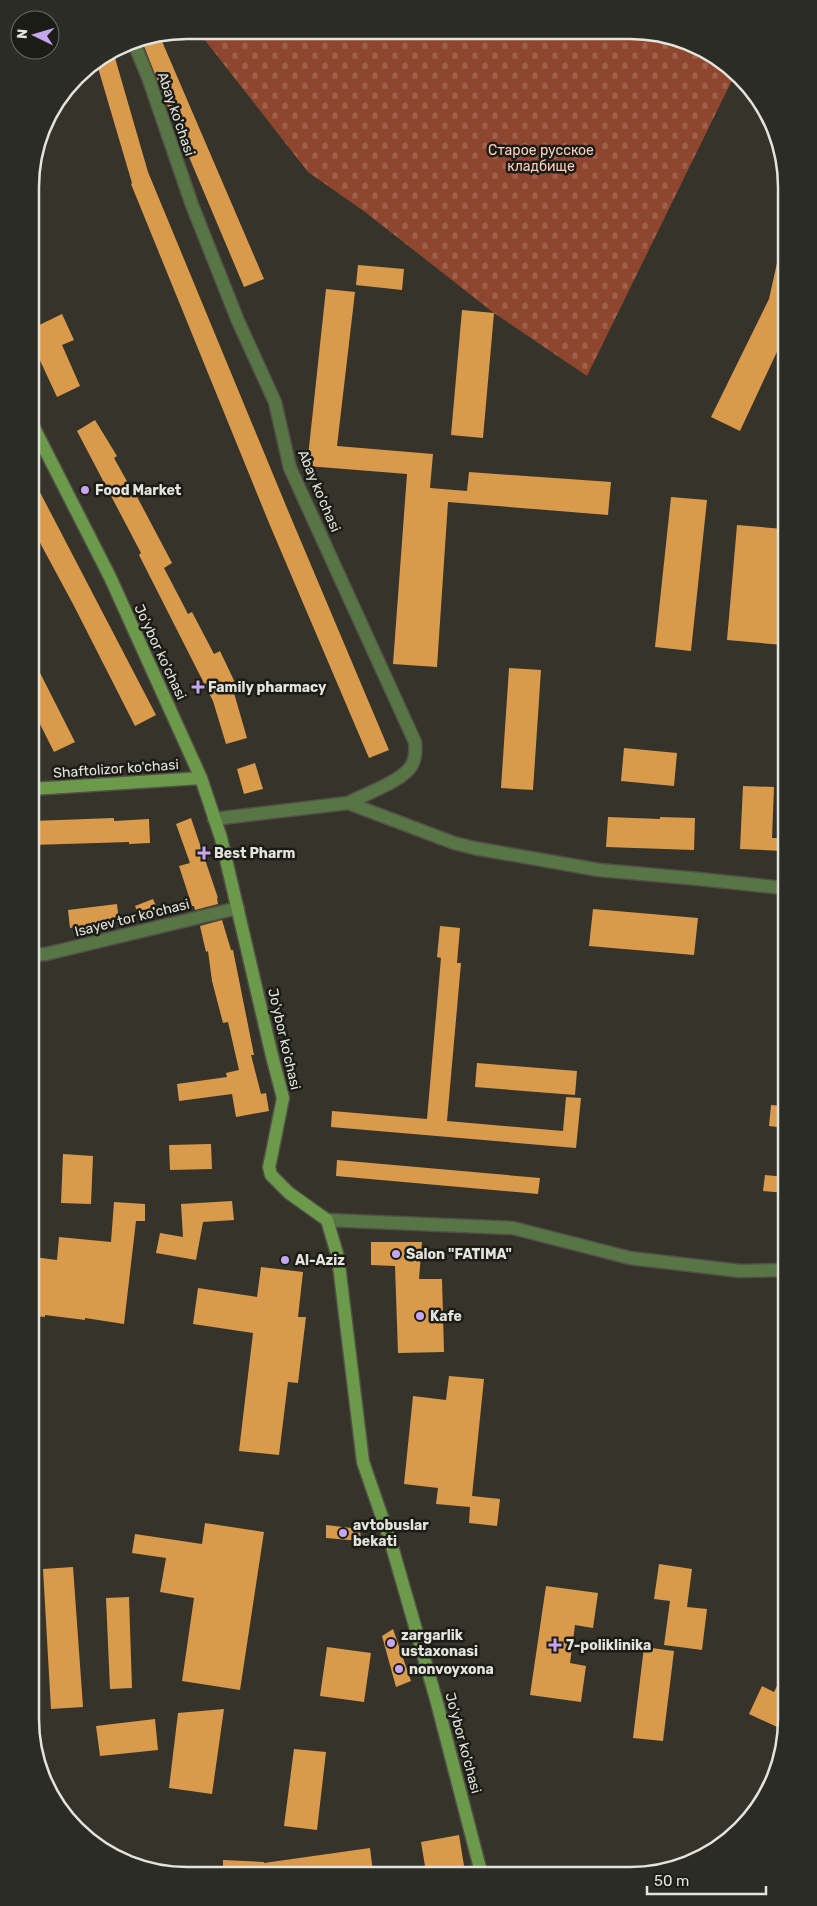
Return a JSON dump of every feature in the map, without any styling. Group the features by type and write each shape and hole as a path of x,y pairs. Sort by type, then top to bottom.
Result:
{"street":[{"name":"Abay ko'chasi","path":"136,48 148,77 192,205 238,321 275,402 290,468 415,742 416,754 411,766 401,776 348,803"},
{"name":"Jo'ybor ko'chasi","path":"39,438 110,577 202,778 221,838 283,1098 269,1167 271,1175 288,1193 327,1220 338,1257 363,1462 391,1543 434,1690 480,1867"},
{"name":"Shaftolizor ko'chasi","path":"39,788 202,778"},
{"path":"214,820 348,803 474,848 599,870 778,887"},
{"name":"Isayev tor ko'chasi","path":"39,955 238,908"},
{"path":"327,1220 512,1228 630,1258 740,1271 778,1270"}],"green space":[{"name":"Старое русское кладбище","path":"204,39 640,39 678,47 696,54 720,69 732,80 587,376 494,313 365,212 308,172"}],"building":[{"path":"162,41 264,279 244,287 144,46"},
{"path":"115,58 148,172 389,750 369,758 269,523 132,183 98,68"},
{"path":"778,263 778,350 740,431 711,417 769,299"},
{"path":"358,265 404,269 402,290 356,285"},
{"path":"326,289 355,292 337,446 433,454 430,488 467,491 469,472 611,482 608,515 448,502 437,667 393,664 407,474 307,466"},
{"path":"462,310 494,313 483,438 451,435"},
{"path":"62,314 74,340 62,345 80,386 57,397 39,358 39,325"},
{"path":"95,420 117,456 114,458 134,491 172,563 164,568 188,614 192,612 214,654 220,651 239,691 234,693 247,738 226,744 213,701 139,555 141,553 77,431"},
{"path":"39,490 156,715 135,726 39,541"},
{"path":"671,497 707,500 691,651 655,647"},
{"path":"737,525 778,529 778,645 727,640"},
{"path":"509,668 541,670 533,790 501,788"},
{"path":"39,671 75,742 54,752 39,722"},
{"path":"624,748 677,753 674,786 621,781"},
{"path":"255,763 263,789 244,794 237,769"},
{"path":"743,786 774,787 772,838 778,838 778,851 740,849"},
{"path":"608,817 695,818 694,850 606,847"},
{"path":"114,818 114,821 149,819 150,843 39,845 39,821"},
{"path":"191,818 218,898 218,904 195,910 179,866 190,863 176,824"},
{"path":"153,899 159,913 141,920 135,906"},
{"path":"117,904 119,922 70,928 68,910"},
{"path":"593,909 698,918 694,955 589,946"},
{"path":"222,920 231,950 233,950 254,1055 251,1055 261,1094 266,1093 269,1111 236,1117 232,1094 179,1101 177,1084 227,1077 226,1073 239,1070 228,1022 223,1023 212,981 208,951 206,952 200,926"},
{"path":"440,926 460,928 457,963 461,963 447,1121 563,1131 566,1097 581,1098 576,1148 331,1127 332,1111 427,1119 441,958 437,957"},
{"path":"477,1063 577,1071 575,1095 475,1087"},
{"path":"771,1105 778,1106 778,1127 769,1126"},
{"path":"211,1144 212,1169 170,1170 169,1145"},
{"path":"63,1154 93,1156 91,1204 61,1203"},
{"path":"337,1160 540,1178 538,1194 336,1176"},
{"path":"765,1175 778,1176 778,1192 763,1191"},
{"path":"232,1201 234,1220 203,1222 196,1260 156,1253 160,1233 183,1237 181,1204"},
{"path":"114,1202 145,1204 145,1221 136,1221 124,1324 85,1318 85,1320 45,1315 45,1317 39,1316 39,1258 57,1260 59,1237 111,1242"},
{"name":"Kafe","path":"371,1242 422,1242 419,1279 442,1279 444,1352 398,1353 395,1266 371,1265"},
{"path":"261,1267 303,1272 298,1317 306,1317 298,1383 288,1382 279,1455 239,1451 253,1333 193,1324 198,1288 257,1297"},
{"path":"449,1376 484,1379 472,1496 500,1499 497,1526 469,1523 470,1507 436,1504 438,1488 404,1484 413,1396 446,1400"},
{"path":"205,1523 264,1532 240,1690 182,1681 194,1598 160,1592 166,1558 132,1553 135,1534 202,1544"},
{"name":"avtobuslar bekati","path":"326,1525 360,1529 361,1541 326,1538"},
{"path":"659,1564 692,1569 687,1607 707,1609 702,1650 664,1645 670,1601 654,1599"},
{"path":"73,1567 83,1707 51,1709 43,1569"},
{"name":"7-poliklinika","path":"546,1586 598,1593 593,1628 575,1625 570,1663 586,1666 581,1702 530,1695"},
{"path":"129,1597 132,1688 110,1689 106,1598"},
{"name":"nonvoyxona","path":"393,1629 411,1681 396,1687 382,1636"},
{"path":"327,1647 371,1653 364,1702 320,1696"},
{"path":"644,1647 674,1651 663,1741 633,1738"},
{"path":"778,1684 778,1727 749,1714 762,1686 774,1692"},
{"path":"224,1709 212,1794 169,1788 178,1713"},
{"path":"155,1719 158,1750 100,1756 96,1726"},
{"path":"294,1749 326,1752 317,1830 284,1826"},
{"path":"459,1835 464,1867 425,1867 421,1842"},
{"path":"370,1848 372,1867 223,1867 223,1860 264,1863"}],"place":[{"name":"Food Market","path":"85,490"},
{"name":"Family pharmacy","path":"198,687"},
{"name":"Best Pharm","path":"204,853"},
{"name":"Salon \"FATIMA\"","path":"396,1254"},
{"name":"Al-Aziz","path":"285,1260"},
{"name":"Kafe","path":"420,1316"},
{"name":"avtobuslar bekati","path":"343,1533"},
{"name":"zargarlik ustaxonasi","path":"391,1643"},
{"name":"7-poliklinika","path":"555,1645"},
{"name":"nonvoyxona","path":"399,1669"}]}
